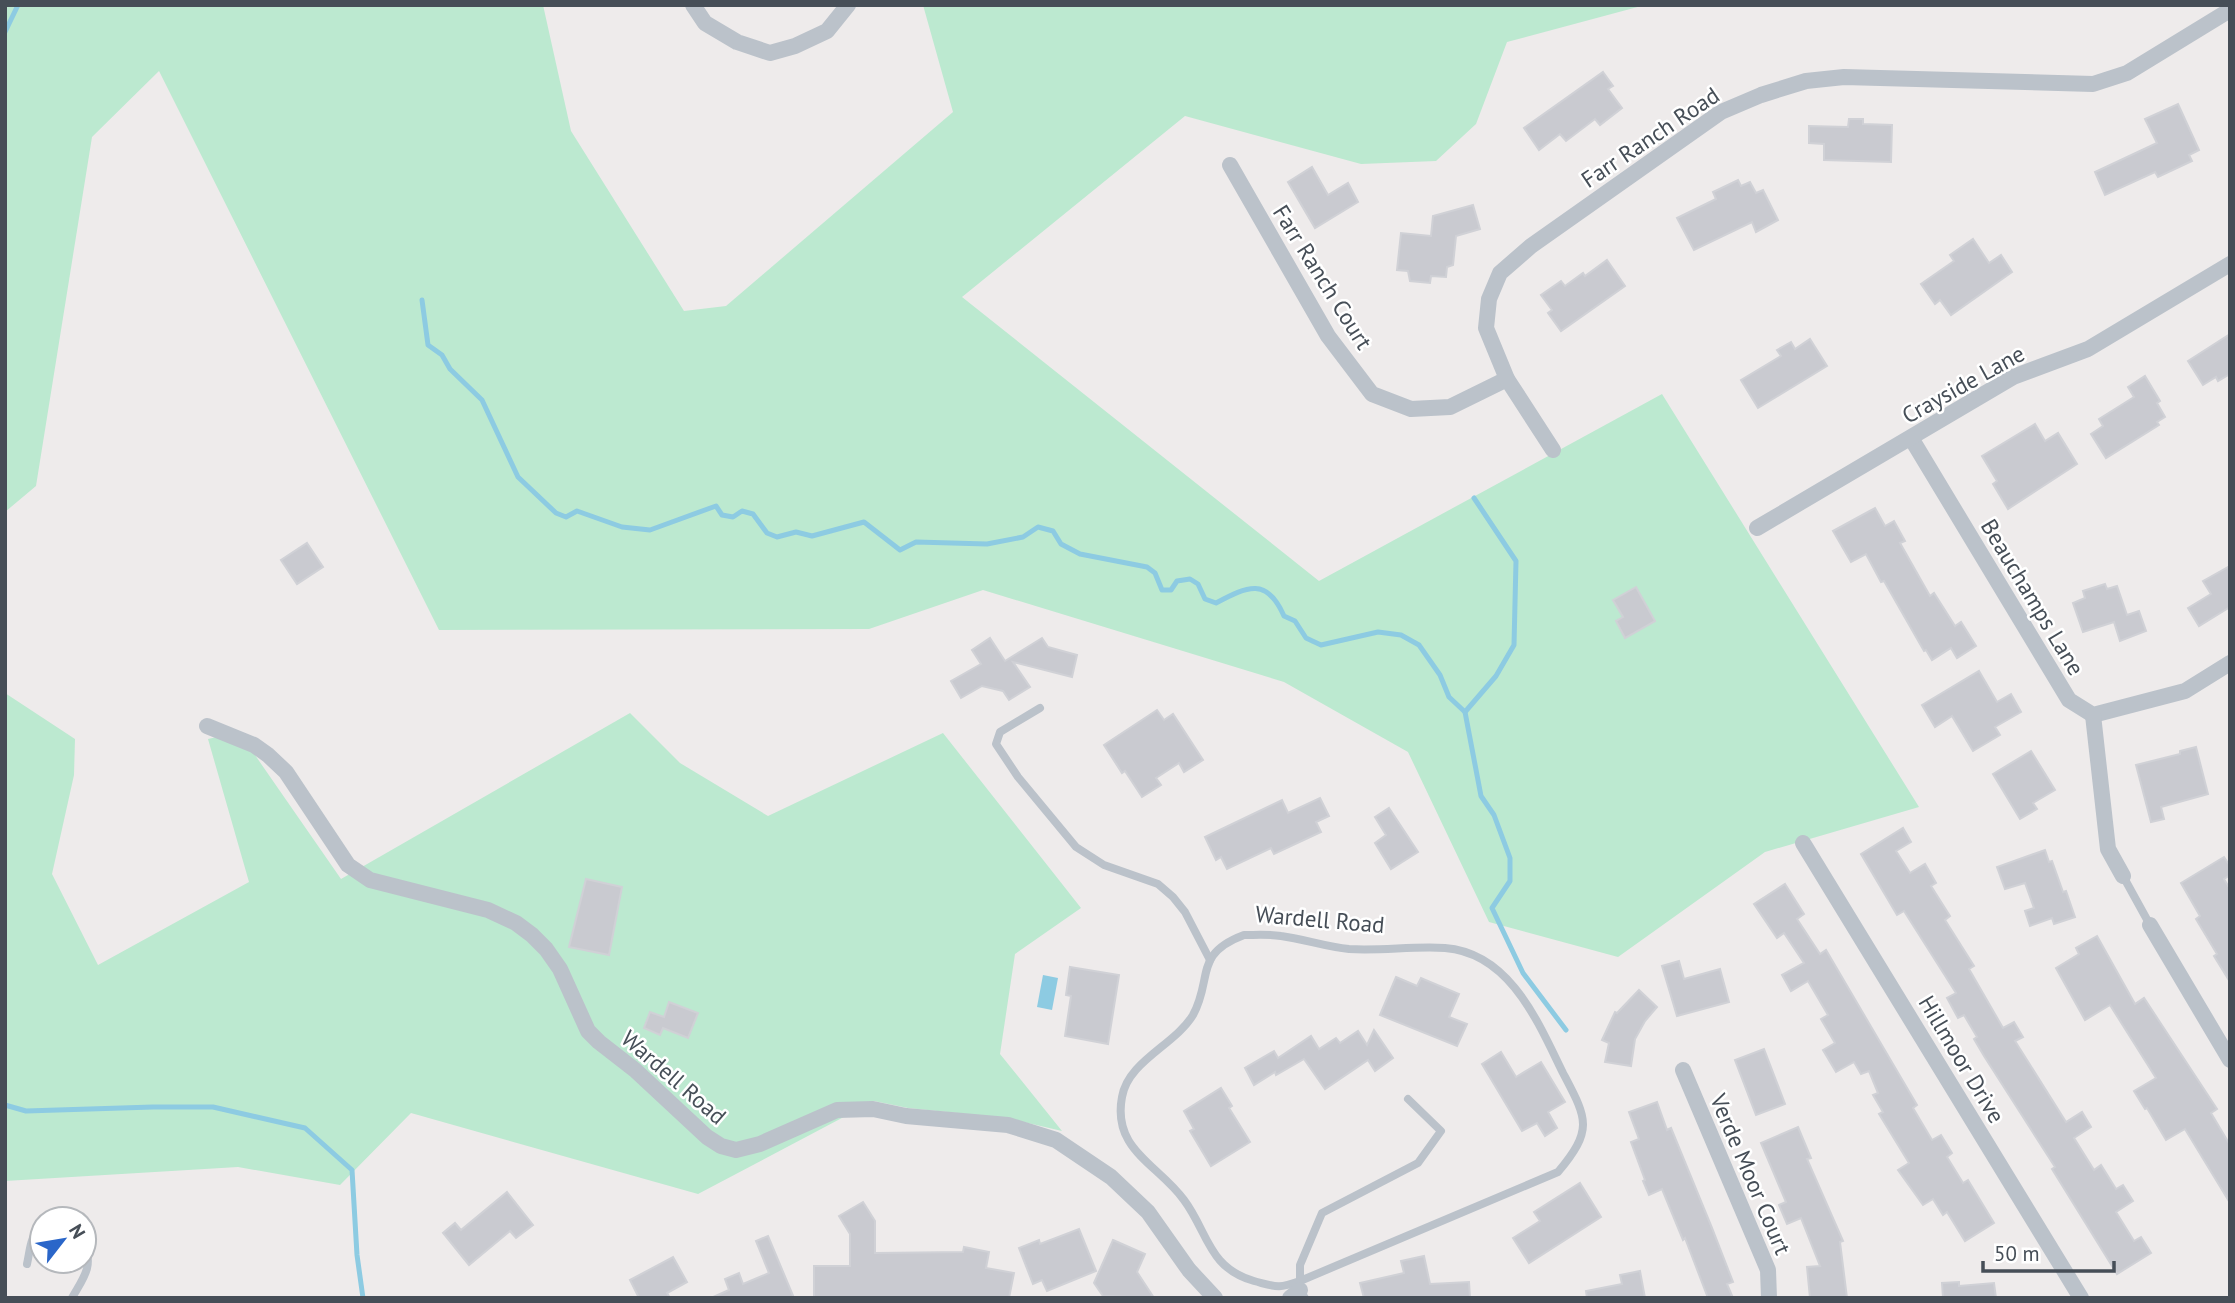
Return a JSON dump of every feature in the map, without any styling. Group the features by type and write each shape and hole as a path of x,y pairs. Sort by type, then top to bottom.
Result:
{"street":[{"path":"693,5 705,23 737,42 771,52 795,46 827,31 848,5"},
{"name":"Farr Ranch Road","path":"1553,450 1507,379 1486,328 1489,299 1500,273 1531,246 1721,112 1805,81 1843,77 2093,84 2127,73 2230,10"},
{"name":"Farr Ranch Court","path":"1230,165 1328,336 1372,394 1412,409 1450,407 1507,379"},
{"name":"Crayside Lane","path":"1758,528 2013,377 2088,349 2230,264"},
{"name":"Beauchamps Lane","path":"1911,438 2069,701 2093,716"},
{"path":"2123,876 2108,849 2093,716 2185,691 2230,663"},
{"name":"Wardell Road","path":"206,726 254,745 268,755 286,772 348,865 370,880 488,910 516,923 533,935 559,969 593,1037 635,1070 707,1137 721,1146 736,1150 760,1144 837,1110 873,1109 906,1116 1008,1125 1044,1136 1056,1140 1111,1177 1148,1212 1189,1270 1215,1298"},
{"name":"Hillmoor Drive","path":"1803,843 2081,1298"},
{"path":"2150,925 2230,1060"},
{"name":"Verde Moor Court","path":"1683,1070 1768,1270 1769,1298"}],"lane":[{"path":"1040,708 1000,732 996,744 1018,778 1076,847 1104,865 1158,884 1173,897 1185,912 1210,960"},
{"path":"2123,876 2150,925"},
{"name":"Wardell Road","path":"1244,935 1279,936 1348,949 1447,948 1476,956 1508,978 1540,1026 1582,1110 1584,1129 1577,1149 1558,1172 1299,1292 1231,1273 1216,1256 1184,1200 1126,1140 1120,1116 1127,1079 1160,1047 1181,1032 1195,1012 1214,952 1228,941 1244,935"},
{"path":"1299,1292 1300,1265 1322,1213 1418,1163 1441,1130 1408,1099"},
{"path":"27,1264 28,1260"},
{"path":"72,1298 85,1275"}],"green space":[{"path":"5,5 543,5 571,131 684,311 726,306 953,112 923,5 1645,5 1507,42 1476,124 1436,161 1361,164 1185,116 962,297 1319,581 1662,394 1919,807 1765,852 1618,957 1489,922 1408,752 1284,682 983,590 869,629 439,630 159,71 92,137 36,486 5,512"},
{"path":"5,693 75,739 74,775 52,874 98,965 249,882 208,739 239,732 341,879 630,713 680,763 768,816 943,733 1081,908 1015,954 1000,1054 1062,1131 1007,1118 908,1108 874,1101 698,1194 411,1113 340,1185 238,1167 5,1181"}],"water":[{"path":"1043,975 1058,978 1052,1010 1037,1007"}],"building":[{"path":"1603,72 1613,86 1608,89 1622,108 1600,125 1595,119 1566,141 1560,134 1539,150 1524,128"},
{"path":"2178,104 2199,150 2189,155 2192,161 2158,177 2155,172 2105,195 2095,172 2157,143 2145,119"},
{"path":"1849,119 1863,119 1863,124 1892,125 1891,162 1824,160 1824,144 1809,143 1809,126 1848,127"},
{"path":"1312,167 1328,195 1348,183 1358,202 1315,228 1288,182"},
{"path":"1738,180 1741,186 1750,182 1756,193 1763,190 1778,220 1756,232 1752,222 1694,250 1677,218 1716,199 1713,192"},
{"path":"1473,205 1480,229 1456,236 1453,265 1447,267 1446,277 1431,276 1430,283 1410,281 1408,271 1397,270 1401,233 1431,236 1433,216"},
{"path":"1973,239 1989,263 2001,255 2012,272 1951,315 1940,300 1935,304 1921,284 1954,261 1950,255"},
{"path":"1607,260 1625,286 1561,331 1548,313 1552,310 1541,295 1561,281 1565,286 1583,273 1585,276"},
{"path":"2230,334 2230,374 2218,381 2216,377 2203,385 2188,361"},
{"path":"1810,339 1827,366 1758,408 1741,380 1781,356 1777,350 1791,342 1795,349"},
{"path":"2145,376 2160,401 2157,403 2165,417 2157,422 2159,425 2106,458 2091,434 2103,426 2099,419 2134,397 2128,387"},
{"path":"2035,424 2045,441 2058,433 2077,464 2008,509 1993,484 1997,481 1982,456"},
{"path":"1875,508 1885,526 1894,521 1905,541 1900,543 1930,596 1934,593 1955,626 1961,622 1976,646 1957,658 1951,648 1932,660 1866,554 1851,562 1833,531"},
{"path":"307,543 323,567 297,584 281,560"},
{"path":"2230,566 2230,607 2199,626 2188,608 2211,594 2203,581"},
{"path":"2105,584 2107,589 2117,586 2127,615 2139,611 2146,631 2120,641 2114,622 2083,632 2073,603 2085,598 2083,591"},
{"path":"1636,587 1655,621 1625,638 1616,621 1623,617 1613,600"},
{"path":"990,638 1005,661 1042,638 1048,647 1077,655 1072,677 1013,662 1030,687 1009,700 1003,691 982,686 961,698 951,681 981,664 972,650"},
{"path":"1979,671 1997,702 2011,694 2021,712 1995,727 2000,735 1973,751 1952,716 1935,727 1922,705"},
{"path":"1157,710 1164,720 1173,714 1203,760 1184,772 1179,763 1156,778 1161,785 1142,797 1104,745"},
{"path":"2196,747 2208,794 2161,807 2164,819 2151,822 2136,765 2180,754 2180,751"},
{"path":"2031,751 2055,790 2033,803 2037,809 2020,819 1993,774"},
{"path":"1320,798 1329,816 1316,822 1321,832 1274,854 1271,848 1227,869 1221,857 1216,860 1205,837 1282,800 1288,813"},
{"path":"1389,808 1418,852 1391,869 1375,843 1386,835 1375,817"},
{"path":"1903,828 1911,842 1896,851 1910,873 1925,864 1936,883 1931,886 1950,916 1945,920 1974,966 1969,969 2003,1028 2014,1022 2023,1037 2015,1041 2066,1122 2082,1112 2091,1127 2074,1138 2094,1170 2101,1165 2116,1189 2123,1185 2133,1201 2116,1212 2134,1241 2141,1237 2151,1253 2117,1274 2052,1169 2055,1167 1984,1056 1964,1015 1958,1018 1947,998 1956,993 1904,911 1897,915 1861,854"},
{"path":"2045,850 2049,862 2052,861 2063,892 2066,891 2075,917 2054,924 2052,918 2030,926 2025,911 2034,908 2025,883 2005,889 1997,867"},
{"path":"2224,857 2230,866 2230,875 2224,879 2230,889 2230,982 2214,956 2217,954 2196,919 2200,916 2181,883"},
{"path":"586,879 622,887 609,955 569,947"},
{"path":"1785,884 1804,914 1797,919 1820,954 1826,950 1917,1105 1913,1108 1932,1140 1941,1135 1952,1153 1947,1157 1963,1183 1968,1180 1994,1223 1965,1241 1947,1212 1943,1215 1933,1199 1923,1205 1898,1170 1909,1163 1879,1114 1883,1112 1873,1095 1878,1093 1869,1071 1861,1074 1854,1062 1836,1072 1823,1050 1835,1043 1821,1019 1828,1015 1808,981 1791,991 1782,975 1804,963 1784,933 1777,938 1754,904"},
{"path":"2097,936 2135,1004 2144,998 2217,1109 2211,1113 2230,1145 2230,1203 2185,1129 2166,1140 2134,1091 2156,1078 2110,1005 2085,1020 2056,968 2079,954 2076,948"},
{"path":"1679,961 1684,979 1720,969 1729,1002 1677,1016 1662,966"},
{"path":"1070,967 1119,975 1108,1044 1065,1036 1071,996 1066,995"},
{"path":"1396,977 1417,986 1421,978 1459,994 1449,1017 1467,1024 1457,1046 1380,1015"},
{"path":"1639,990 1657,1007 1635,1039 1631,1066 1605,1062 1609,1043 1602,1040 1615,1012"},
{"path":"669,1002 698,1013 688,1038 663,1028 660,1035 644,1028 650,1012 664,1017"},
{"path":"1374,1030 1393,1058 1375,1071 1368,1060 1325,1089 1304,1059 1254,1085 1245,1068 1274,1051 1278,1058 1311,1036 1319,1049 1336,1038 1340,1043 1358,1031 1367,1045"},
{"path":"1764,1049 1785,1104 1756,1115 1735,1060"},
{"path":"1501,1052 1516,1077 1541,1062 1565,1102 1548,1112 1557,1128 1545,1136 1537,1123 1522,1131 1482,1064"},
{"path":"1221,1088 1232,1106 1229,1108 1250,1142 1211,1166 1190,1131 1194,1129 1184,1111"},
{"path":"1657,1102 1667,1130 1671,1128 1733,1282 1727,1284 1733,1298 1708,1298 1685,1238 1683,1240 1662,1189 1649,1195 1643,1181 1645,1180 1631,1142 1639,1139 1629,1112"},
{"path":"1798,1127 1811,1158 1807,1159 1843,1241 1840,1242 1847,1298 1810,1298 1807,1267 1820,1266 1801,1218 1787,1224 1779,1205 1786,1202 1761,1143"},
{"path":"1580,1183 1601,1217 1529,1263 1513,1238 1540,1221 1534,1212"},
{"path":"507,1192 533,1225 516,1238 510,1231 469,1265 443,1233 455,1223 461,1230"},
{"path":"863,1202 875,1221 875,1253 963,1252 964,1247 989,1252 986,1268 1014,1273 1009,1298 814,1297 814,1266 850,1266 850,1234 839,1216"},
{"path":"1079,1229 1096,1271 1047,1291 1042,1280 1033,1284 1019,1248 1039,1240 1040,1244"},
{"path":"768,1236 794,1298 711,1298 729,1290 725,1279 739,1273 743,1284 769,1273 756,1241"},
{"path":"1113,1240 1145,1254 1137,1272 1154,1298 1103,1296 1094,1283"},
{"path":"1424,1256 1430,1284 1469,1282 1470,1298 1364,1298 1360,1283 1404,1273 1401,1261"},
{"path":"673,1257 687,1282 667,1293 670,1298 639,1298 630,1280"},
{"path":"1640,1271 1645,1298 1587,1298 1586,1291 1622,1284 1620,1275"},
{"path":"1959,1282 1959,1286 1994,1283 1996,1298 1943,1298 1942,1283"}],"waterway":[{"path":"5,32 18,5"},
{"path":"422,300 428,345 442,355 450,369 482,400 518,477 556,513 566,517 577,511 622,527 650,530 716,506 722,515 733,517 742,511 753,514 767,533 777,537 796,532 812,536 864,522 900,550 916,542 987,544 1023,537 1038,527 1053,531 1061,544 1080,554 1147,567 1155,573 1162,590 1171,590 1177,581 1190,579 1198,584 1205,599 1216,603 1247,589 1263,590 1271,595 1284,616 1295,621 1306,638 1321,645 1378,632 1401,635 1419,645 1440,675 1449,697 1465,712 1481,796 1494,815 1510,858 1510,881 1492,908 1523,973 1566,1030"},
{"path":"1465,712 1496,676 1514,645 1516,561 1474,498"},
{"path":"5,1105 26,1111 213,1107 305,1128 352,1170 357,1255 363,1298"}]}
